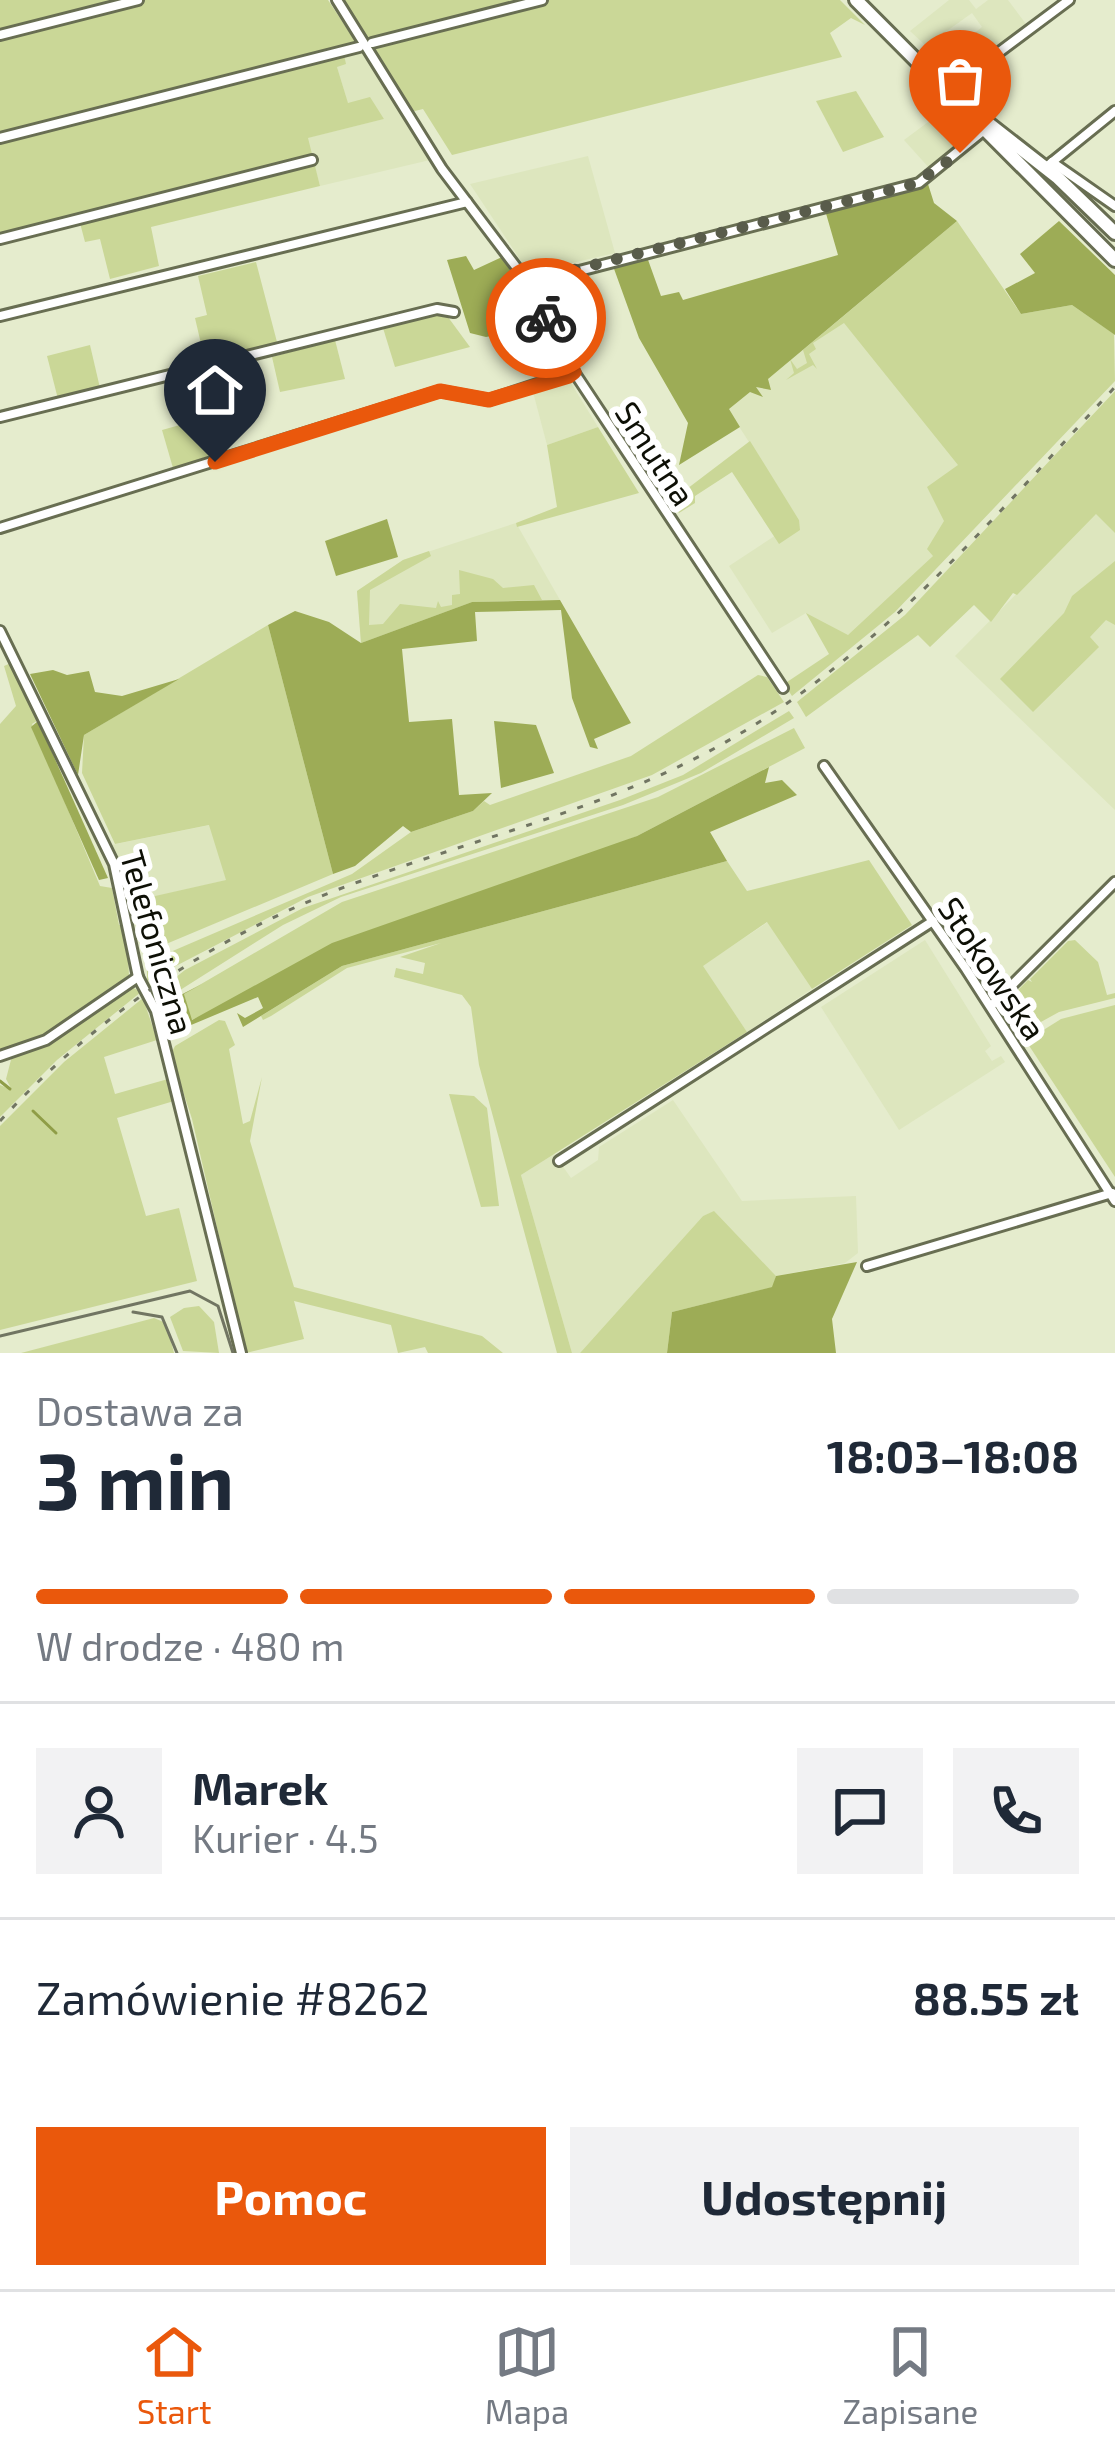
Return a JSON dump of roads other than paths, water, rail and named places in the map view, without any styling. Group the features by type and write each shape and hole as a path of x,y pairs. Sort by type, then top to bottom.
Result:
{"main road":[{"path":"856,0 1115,260"},
{"path":"968,112 1049,165 1115,233"}],"street":[{"path":"0,35 138,0"},
{"name":"Smutna","path":"337,0 466,202 529,284 574,372 783,688"},
{"path":"372,43 542,0"},
{"path":"947,91 1069,0"},
{"path":"0,137 359,47"},
{"path":"1115,111 1049,165 1115,206"},
{"path":"529,284 919,183 983,131"},
{"path":"0,239 312,160"},
{"path":"0,316 466,202"},
{"path":"0,417 396,319 447,308 454,311"},
{"path":"0,528 440,391 489,400 574,372"},
{"name":"Telefoniczna","path":"0,632 115,864 138,977 156,1011 241,1353"},
{"name":"Stokowska","path":"824,766 991,1006 1113,1197"},
{"path":"991,1006 1115,882"},
{"path":"559,1161 933,921"},
{"path":"0,1056 46,1040 138,977"},
{"path":"867,1266 1113,1197"}],"waterway":[{"path":"0,1081 10,1089"},
{"path":"33,1111 56,1133"}],"tram line":[{"path":"0,1336 190,1291 218,1306 233,1353"},
{"path":"133,1312 162,1317 177,1353"}],"railway":[{"path":"0,1121 121,1011 260,924 361,881 661,775 763,720 819,680 924,589 1115,387"}]}
